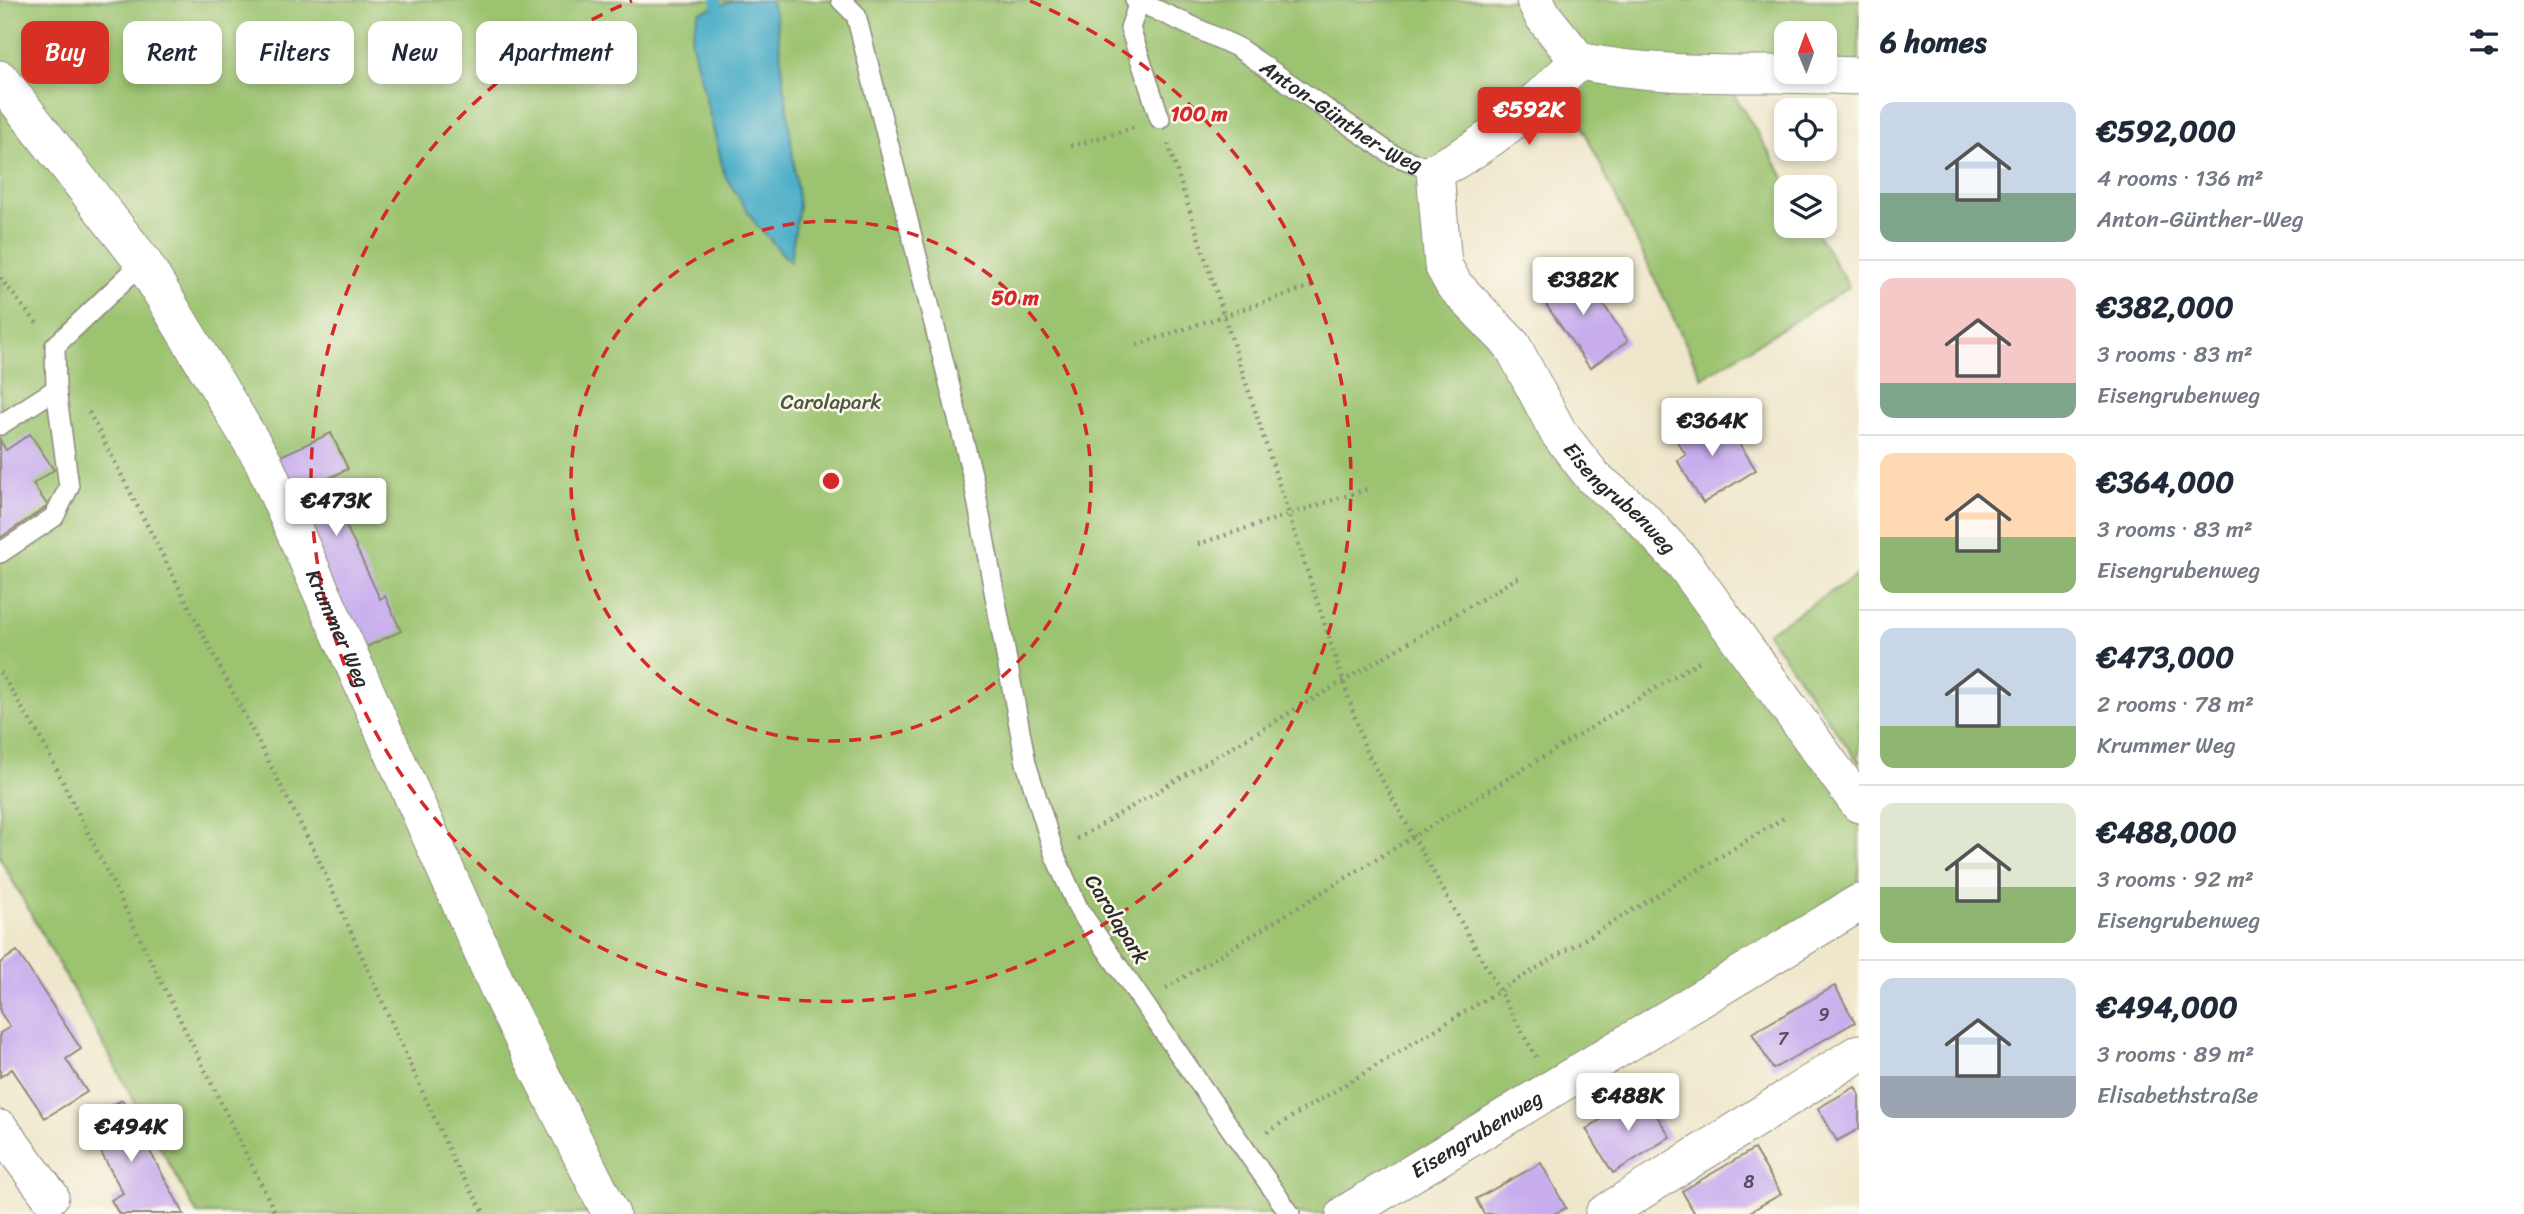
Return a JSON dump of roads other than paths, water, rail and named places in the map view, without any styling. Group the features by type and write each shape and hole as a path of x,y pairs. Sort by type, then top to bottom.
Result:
{"street":[{"path":"1535,0 1543,16 1579,61 1628,71 1665,74 1859,76"},
{"name":"Anton-Günther-Weg","path":"1435,171 1472,154 1522,116 1579,61"},
{"name":"Krummer Weg","path":"0,79 143,261 263,461 505,1003 611,1214"},
{"name":"Eisengrubenweg","path":"1435,171 1443,265 1454,285 1512,345 1558,432 1594,478 1639,514 1685,565 1859,804"},
{"name":"Eisengrubenweg","path":"1345,1214 1859,903"},
{"path":"1604,1214 1859,1053"},
{"path":"0,1129 50,1196"}],"lane":[{"name":"Carolapark","path":"841,0 856,15 973,478 1026,763 1055,856 1079,910 1290,1214"},
{"path":"1137,1 1130,28 1160,119"},
{"name":"Anton-Günther-Weg","path":"1137,1 1237,47 1391,154 1435,171"},
{"path":"0,553 54,517 69,487 56,389 55,346 143,261"},
{"path":"0,425 56,389"}],"water":[{"path":"736,0 770,0 776,16 799,206 790,262 756,224 725,176 691,40 699,12"}],"waterway":[{"path":"716,0 717,4"}]}
